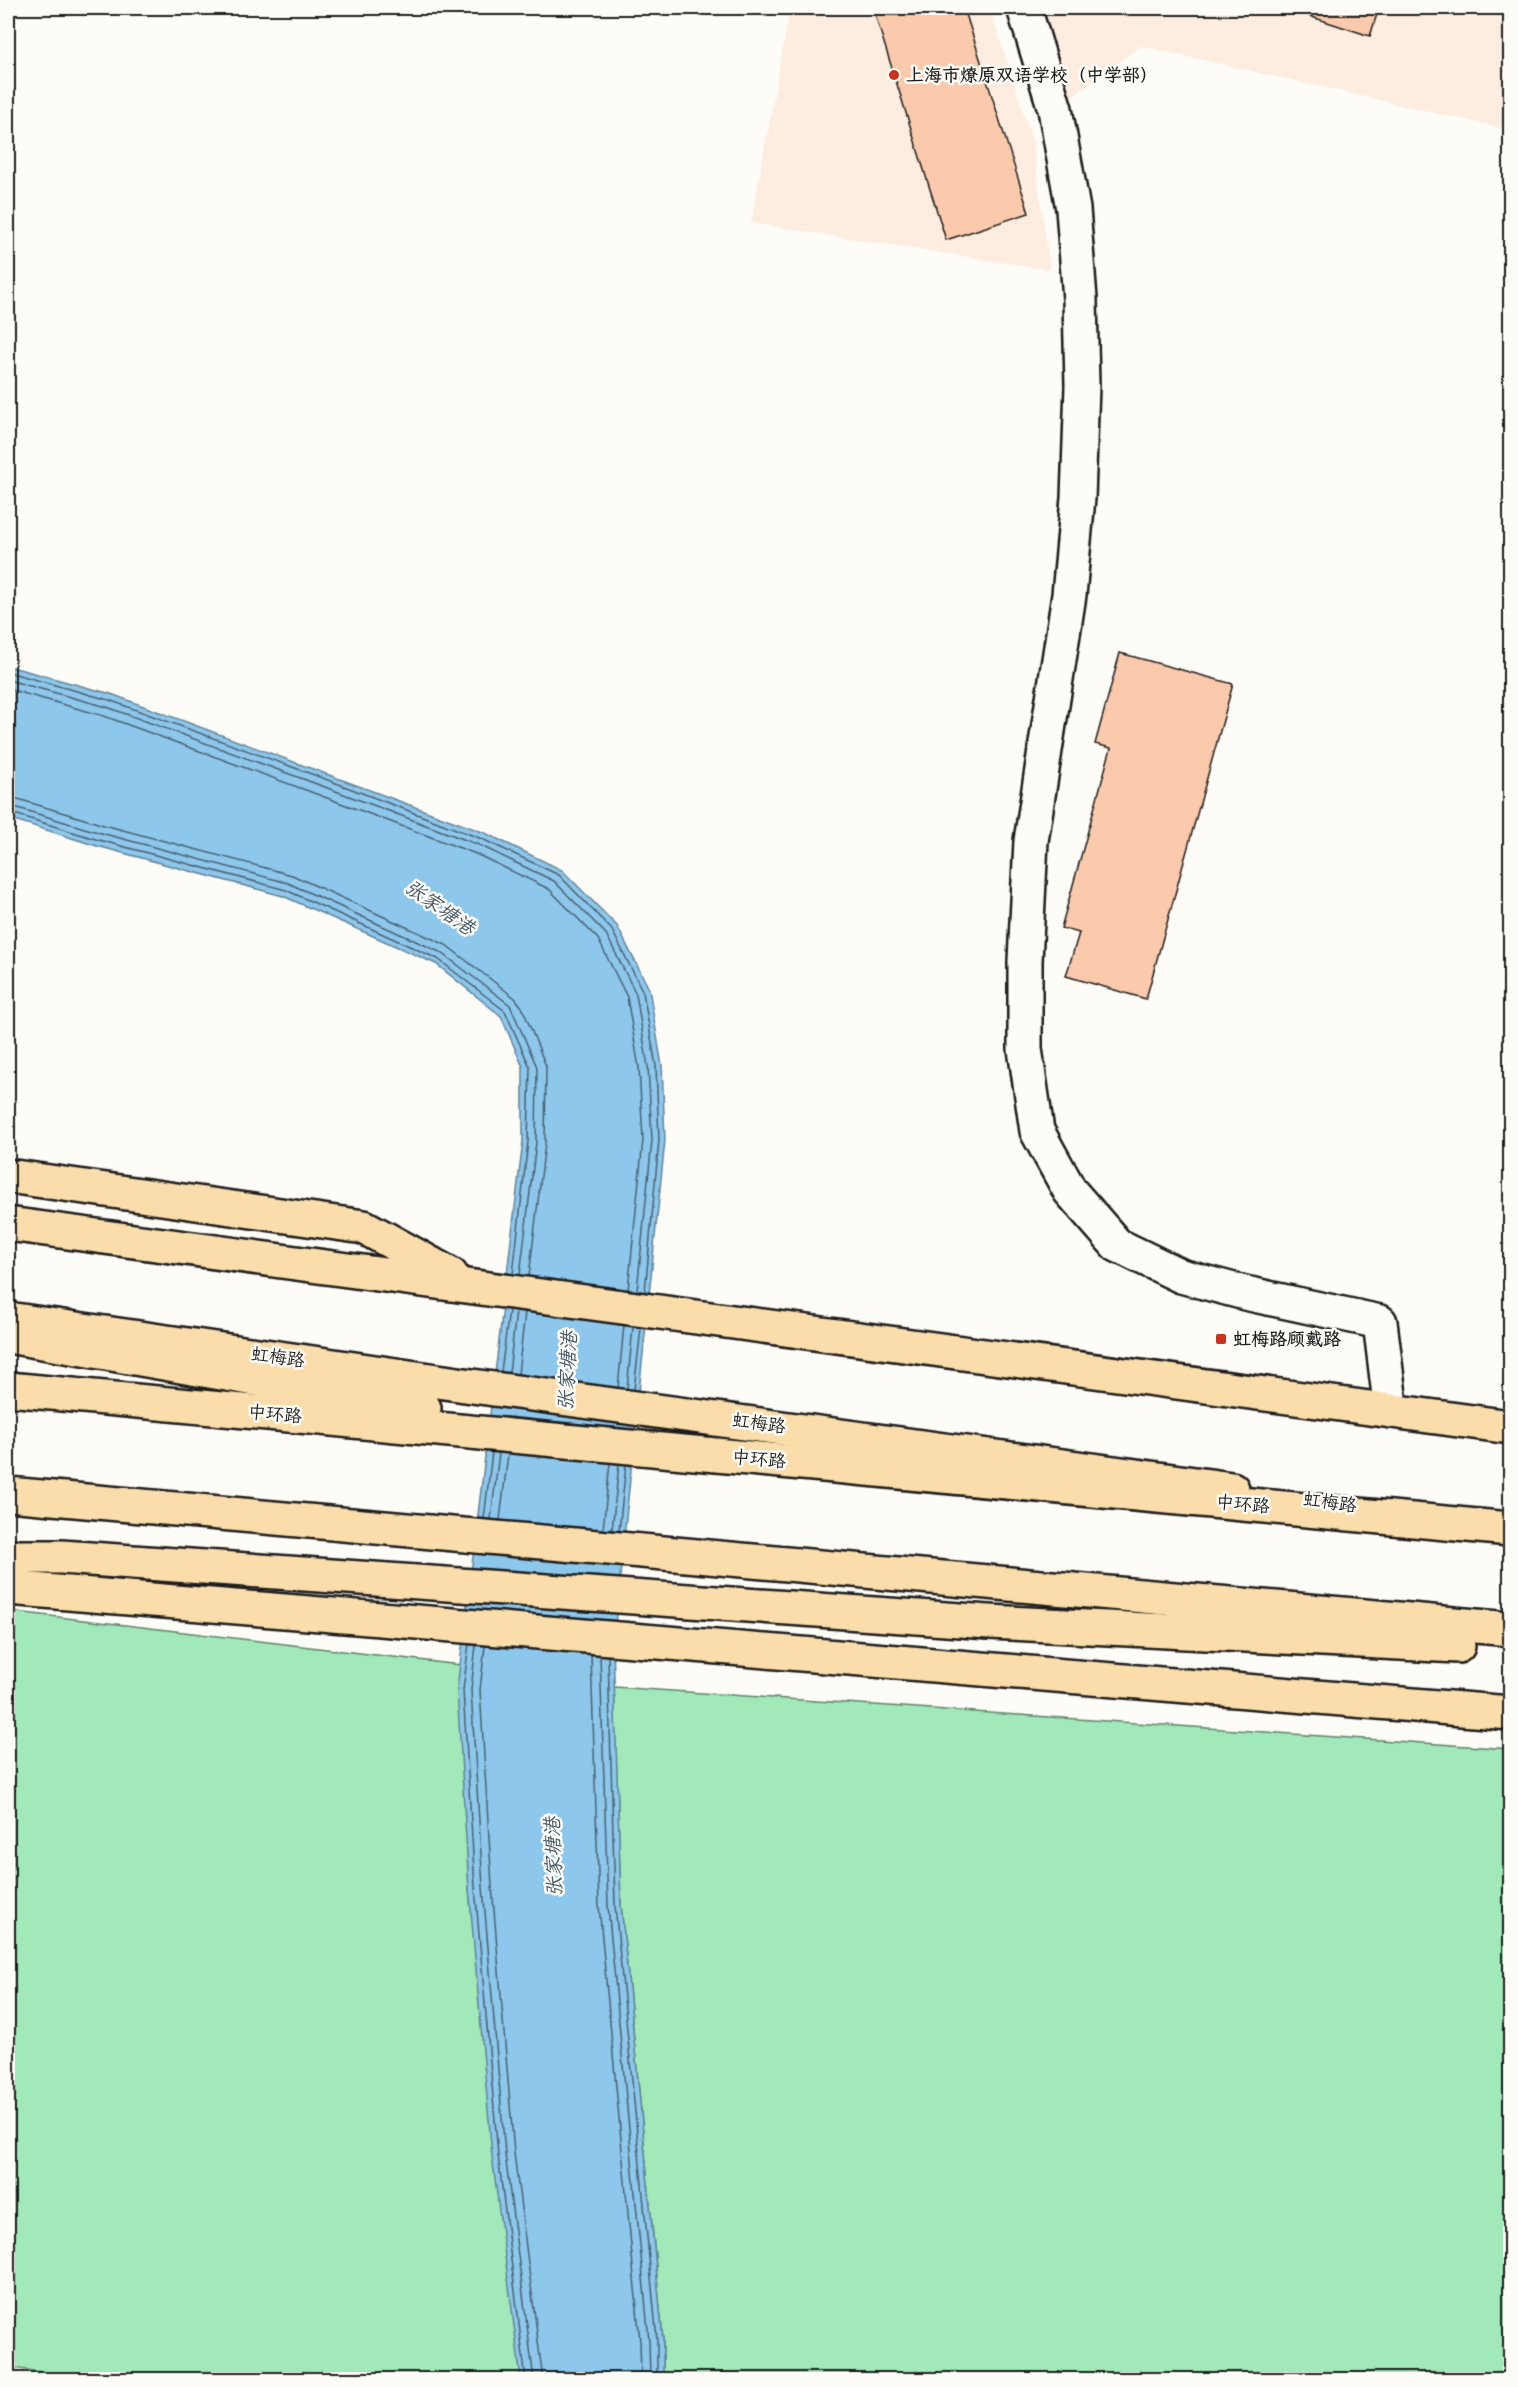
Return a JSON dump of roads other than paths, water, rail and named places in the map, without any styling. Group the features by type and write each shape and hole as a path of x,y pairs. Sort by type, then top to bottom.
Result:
{"main road":[{"path":"8,1176 364,1227 468,1285"},
{"path":"8,1224 1510,1427"},
{"name":"虹梅路","path":"8,1319 1510,1528"},
{"path":"8,1336 668,1450"},
{"name":"中环路","path":"8,1389 1510,1528"},
{"path":"8,1494 1510,1629"},
{"path":"8,1550 61,1557 989,1622 1510,1649"},
{"path":"8,1557 61,1557"},
{"path":"8,1588 1510,1713"}],"street":[{"path":"1024,8 1055,109 1073,208 1080,299 1082,386 1078,498 1069,595 1031,841 1025,1049 1037,1131 1070,1191 1117,1245 1181,1276 1245,1293 1380,1322 1391,1411"}],"water":[{"name":"张家塘港","path":"8,666 111,694 485,833 562,870 617,926 649,989 662,1066 665,1140 613,1644 621,1905 663,2340 663,2379 521,2379 492,2156 469,1888 457,1689 523,1141 523,1067 501,1016 436,964 283,896 97,846 8,818"}],"place":[{"name":"上海市燎原双语学校（中学部）","path":"894,75"},
{"name":"虹梅路顾戴路","path":"1221,1339"}]}
